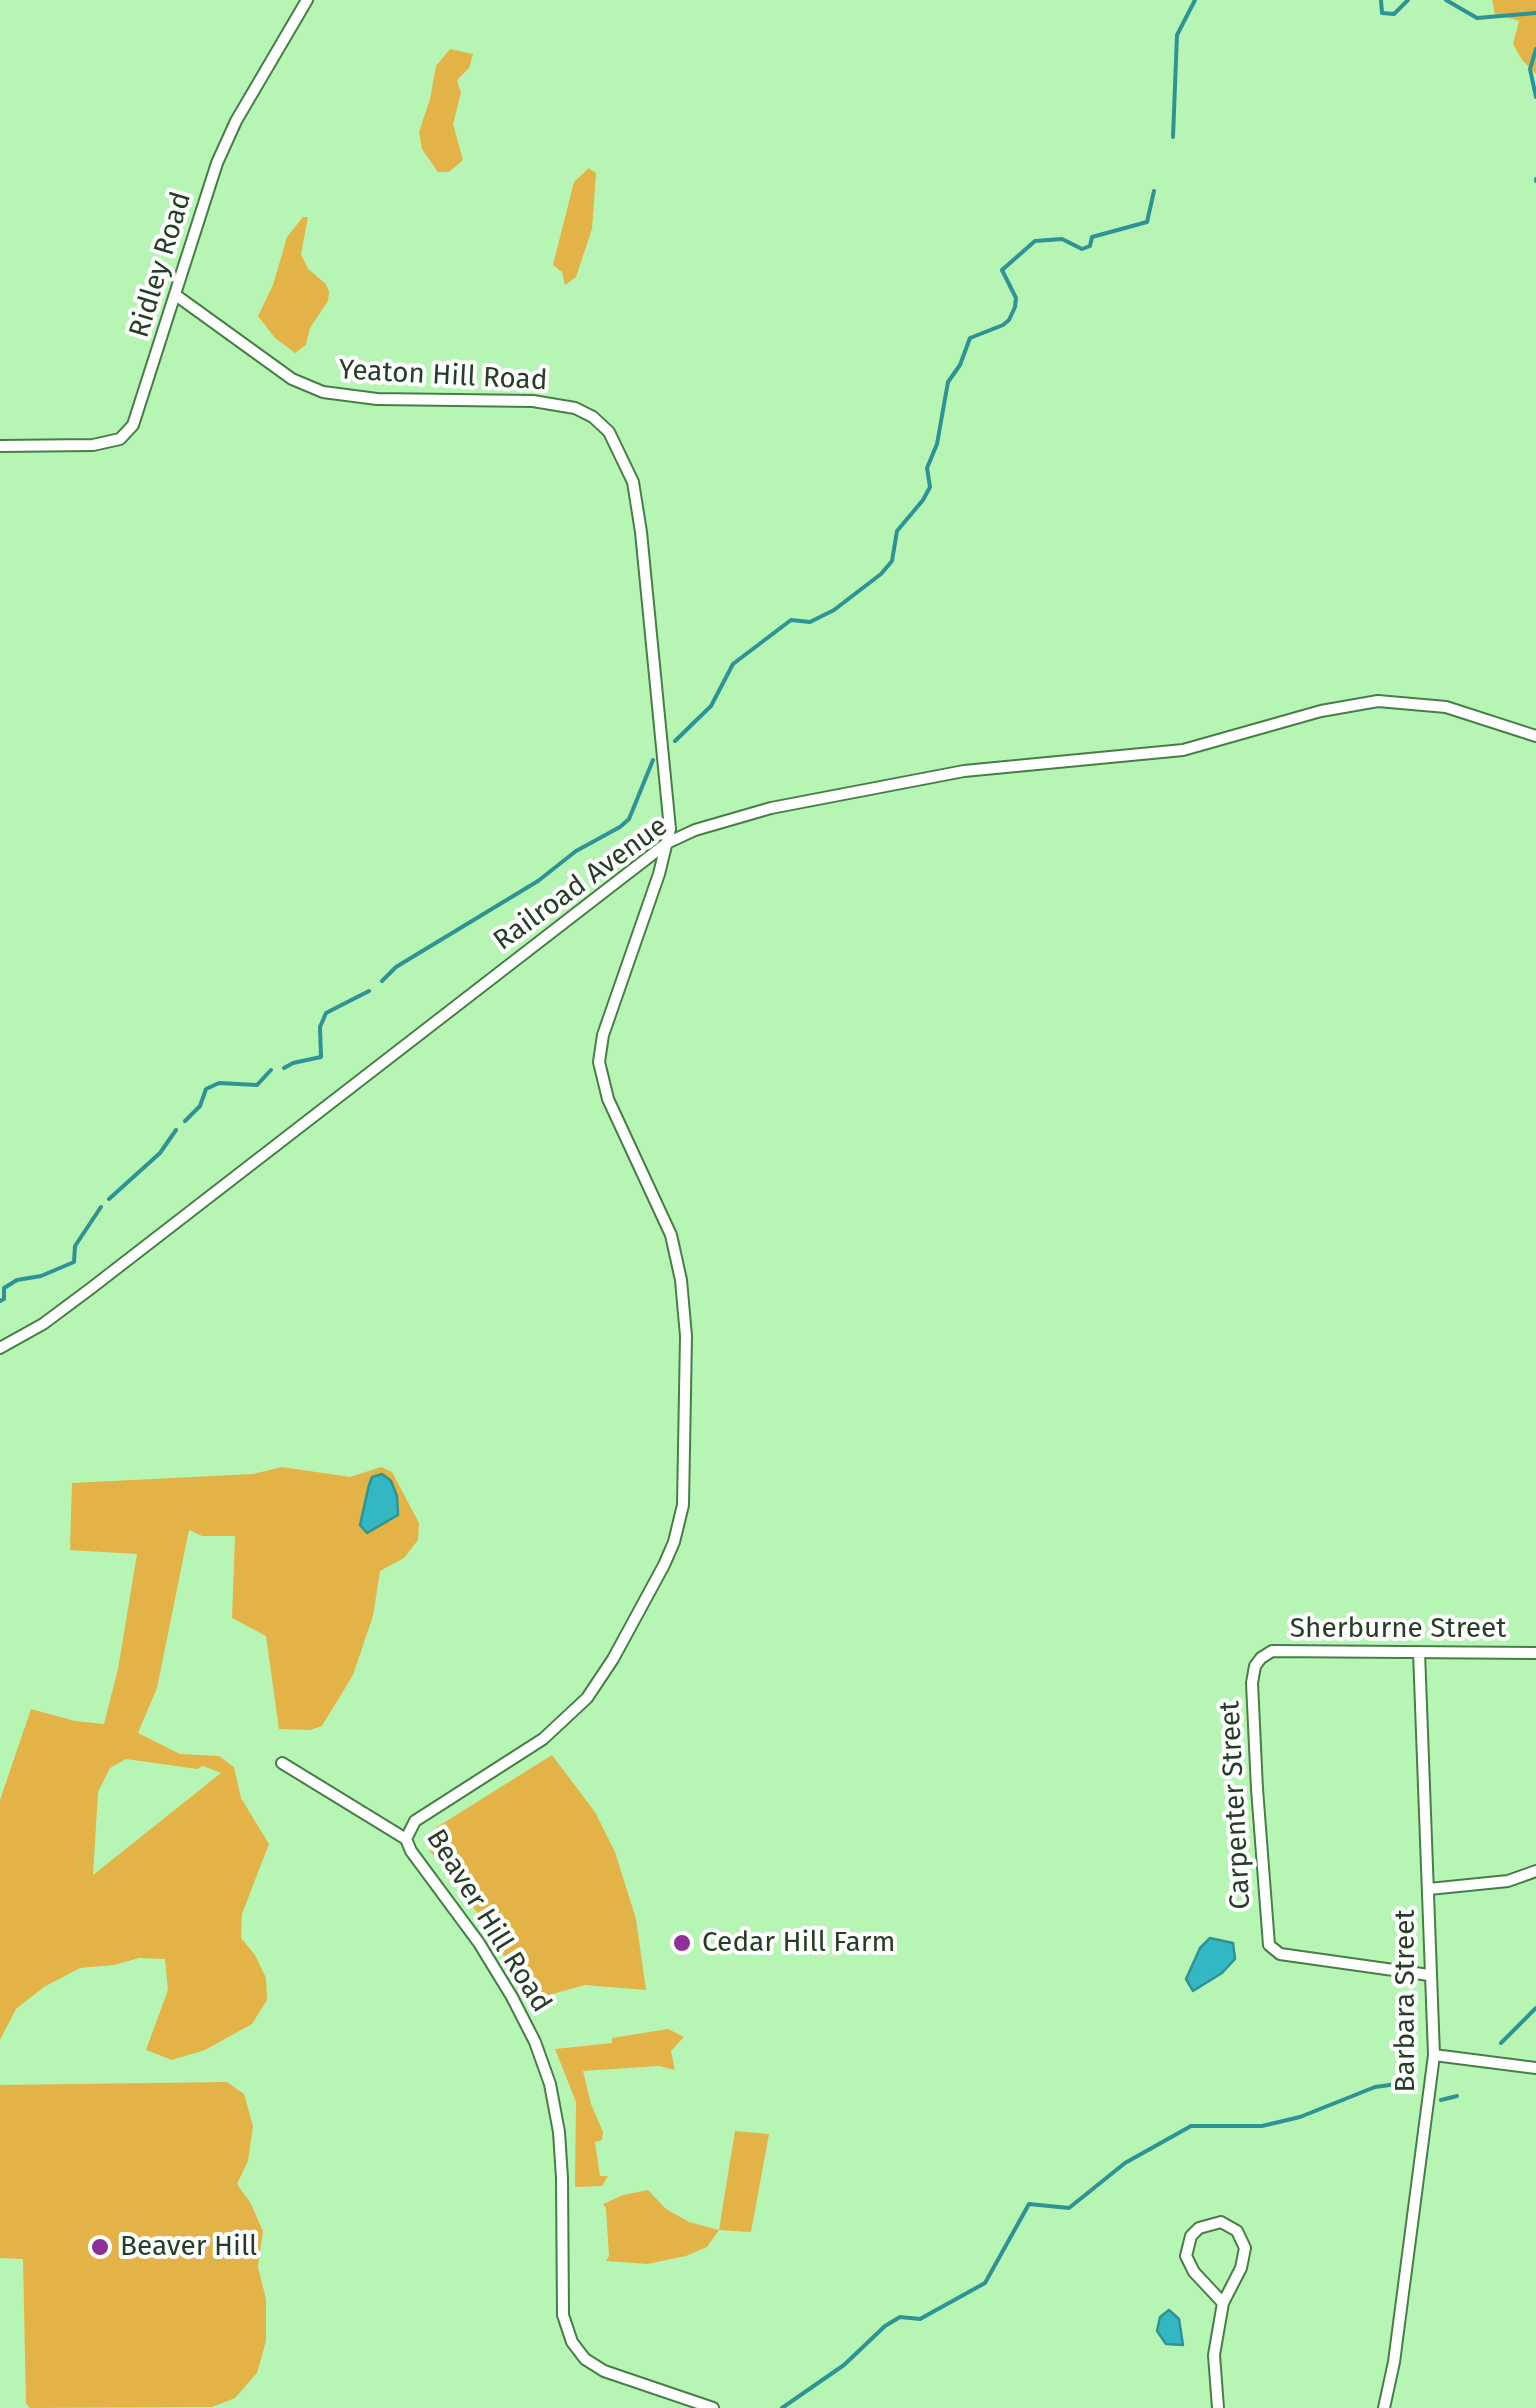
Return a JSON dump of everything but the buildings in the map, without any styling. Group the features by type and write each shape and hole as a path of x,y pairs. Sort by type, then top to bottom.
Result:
{"street":[{"name":"Ridley Road","path":"0,446 93,446 127,434 139,410 202,204 226,142 307,0"},
{"name":"Yeaton Hill Road","path":"176,296 310,389 377,399 554,403 584,411 609,432 626,464 638,514 670,812 667,844"},
{"name":"Railroad Avenue","path":"0,1348 74,1301 667,844 708,826 788,804 1004,765 1183,750 1358,704 1398,701 1446,706 1536,736"},
{"name":"Beaver Hill Road","path":"667,844 603,1035 600,1062 608,1100 663,1213 682,1280 686,1445 678,1528 664,1564 613,1659 575,1712 530,1749 433,1807 410,1826 406,1839 480,1943 512,1996 550,2084 562,2178 563,2314 572,2342 585,2359 604,2371 713,2408"},
{"name":"Sherburne Street","path":"1260,1658 1272,1651 1536,1652"},
{"name":"Barbara Street","path":"1384,2408 1394,2362 1434,2055 1419,1652"},
{"name":"Carpenter Street","path":"1260,1658 1252,1683 1266,1937 1274,1950 1294,1956 1430,1975"},
{"path":"282,1763 406,1839"},
{"path":"1429,1889 1508,1881 1536,1872"},
{"path":"1434,2055 1536,2068"},
{"path":"1218,2408 1214,2355 1224,2303 1246,2248 1238,2232 1218,2222 1199,2228 1190,2236 1186,2256 1194,2272 1224,2303"}],"shaded area":[{"path":"1492,0 1536,0 1536,74 1513,44 1519,21 1495,14"},
{"path":"450,49 473,54 469,68 457,80 461,93 453,124 463,160 449,172 438,172 422,149 419,132 436,66"},
{"path":"589,168 596,173 592,229 576,277 565,285 562,272 553,265 574,182"},
{"path":"303,217 308,217 301,254 308,269 326,284 329,292 328,301 310,328 306,345 295,353 275,338 258,316 273,285 287,237"},
{"path":"282,1467 350,1477 381,1467 392,1472 419,1523 418,1540 404,1558 380,1571 373,1616 353,1675 322,1726 310,1730 279,1729 266,1636 232,1618 235,1536 202,1536 189,1530 157,1688 138,1733 180,1754 219,1756 234,1767 241,1798 269,1844 242,1914 241,1938 266,1978 267,2000 252,2024 205,2050 172,2060 146,2050 168,1990 165,1959 139,1958 80,1968 44,1987 16,2009 0,2040 0,1800 31,1709 104,1724 118,1669 137,1554 70,1550 72,1483 253,1474","holes":["126,1759 197,1769 203,1766 221,1773 93,1875 98,1792 110,1768"]},
{"path":"552,1755 595,1812 615,1852 636,1919 646,1990 585,1985 531,2000 477,1912 430,1851 428,1841 437,1827"},
{"path":"668,2029 684,2037 671,2051 675,2070 659,2066 583,2071 603,2132 602,2140 595,2142 600,2176 608,2176 602,2186 575,2187 576,2102 555,2049 612,2043 612,2038"},
{"path":"227,2082 244,2094 253,2126 248,2161 237,2184 263,2231 258,2267 266,2299 266,2341 257,2373 235,2398 212,2407 30,2408 26,2403 23,2259 0,2258 0,2085"},
{"path":"735,2131 769,2134 751,2232 719,2230"},
{"path":"648,2190 666,2209 689,2222 719,2230 707,2247 686,2256 647,2264 606,2261 609,2256 603,2204"}],"water":[{"path":"382,1474 391,1481 397,1496 398,1515 367,1533 360,1525 369,1485 372,1477"},
{"path":"1210,1938 1233,1943 1235,1959 1222,1973 1193,1991 1186,1979 1200,1948"},
{"path":"1169,2310 1179,2319 1183,2345 1166,2344 1157,2331 1160,2317"}],"waterway":[{"path":"1173,137 1177,35 1195,0"},
{"path":"1381,0 1382,13 1394,14 1408,0"},
{"path":"1446,0 1477,18 1536,13"},
{"path":"1536,49 1530,69 1536,97"},
{"path":"675,741 711,706 733,664 791,620 810,622 834,610 892,561 897,531 930,487 927,468 937,444 948,382 960,365 970,338 1003,325 1015,307 1016,298 1002,270 1035,241 1062,239 1082,249 1090,246 1092,237 1147,222 1154,191"},
{"path":"382,981 396,967 620,827 629,819 653,760"},
{"path":"284,1068 321,1057 320,1027 326,1013 369,991"},
{"path":"185,1121 200,1106 206,1089 219,1083 257,1085 271,1070"},
{"path":"109,1199 160,1153 176,1130"},
{"path":"0,1301 4,1299 4,1288 17,1280 41,1276 74,1262 75,1246 101,1207"},
{"path":"1501,2043 1536,2008"},
{"path":"782,2408 844,2365 885,2326 900,2317 920,2319 985,2283 1029,2204 1069,2208 1125,2163 1191,2126 1262,2126 1300,2117 1375,2087 1404,2083"},
{"path":"1441,2100 1457,2096"}],"place":[{"name":"Cedar Hill Farm","path":"682,1943"},
{"name":"Beaver Hill","path":"100,2247"}]}
